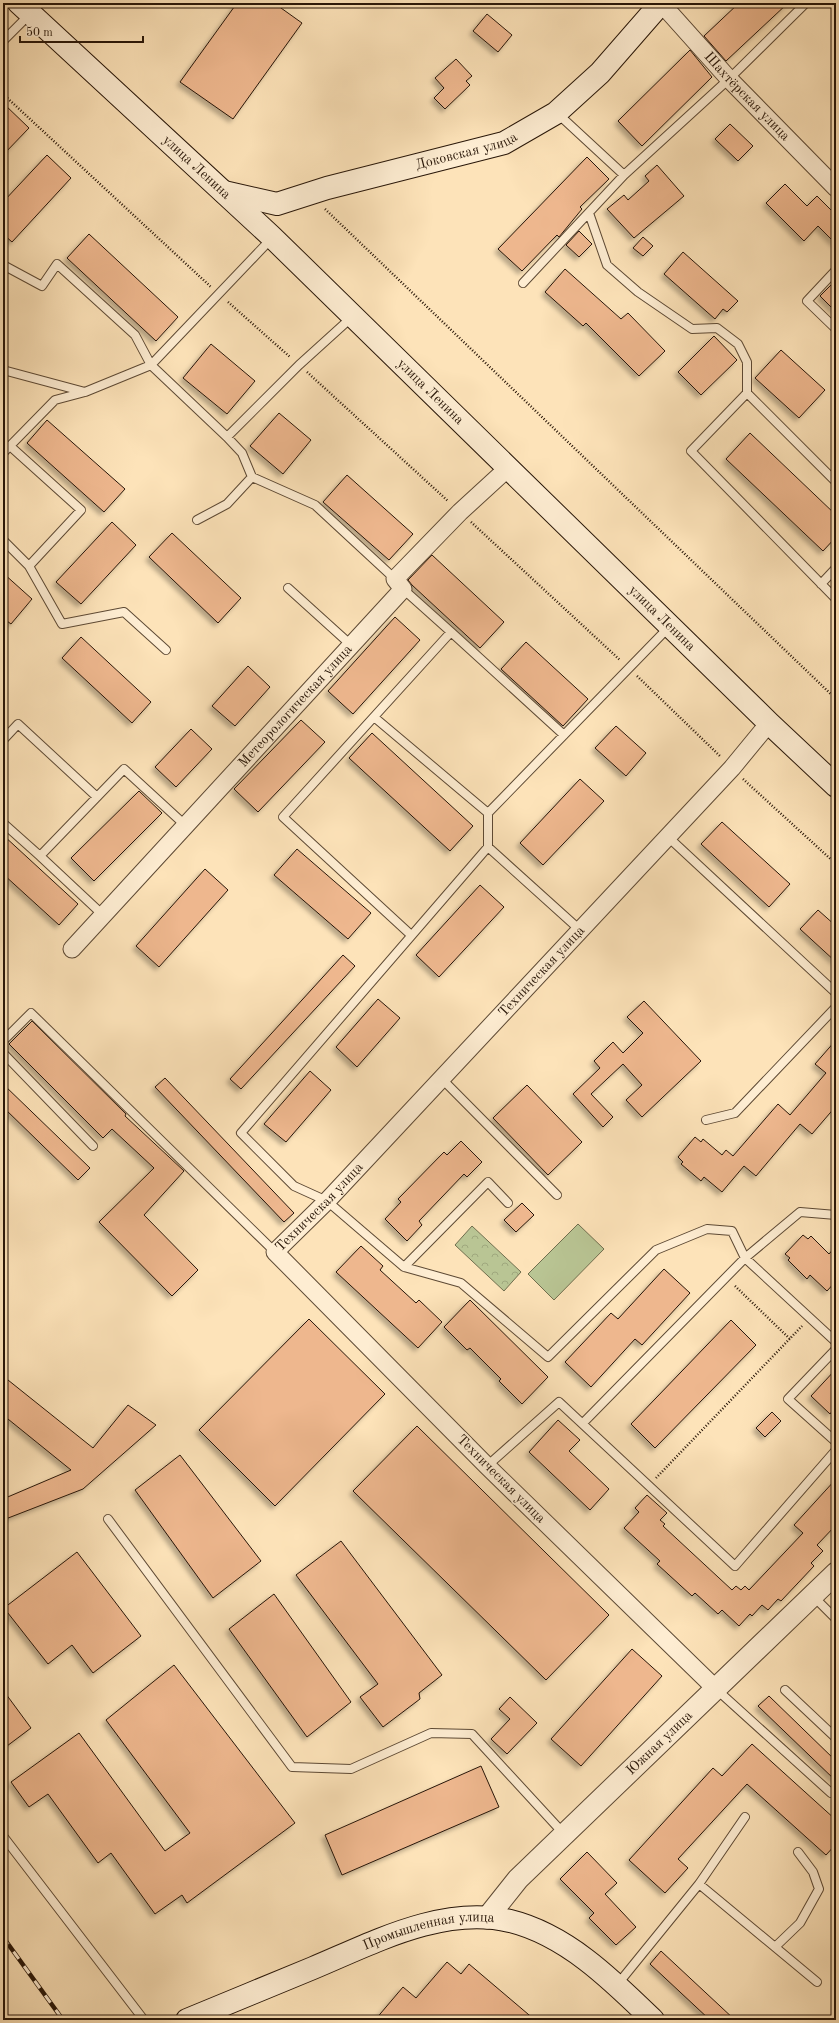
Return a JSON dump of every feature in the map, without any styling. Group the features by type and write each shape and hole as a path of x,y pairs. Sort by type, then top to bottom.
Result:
{"main road":[{"name":"Доковская улица","path":"224,192 277,204 309,193 504,143 556,113 600,74 661,3"},
{"name":"улица Ленина","path":"25,8 272,237 669,626 836,786"},
{"name":"Промышленная улица","path":"188,2020 371,1944 404,1932 460,1918 487,1918 511,1921 539,1932 574,1952 617,1985 653,2020"}],"street":[{"name":"Шахтёрская улица","path":"661,3 729,79 836,188"},
{"name":"Метеорологическая улица","path":"72,949 351,645 399,584 460,512 508,468"},
{"name":"Техническая улица","path":"716,1689 487,1466 275,1252 327,1202 442,1079 732,768 769,723"},
{"name":"Южная улица","path":"487,1918 518,1879 836,1573"}],"lane":[{"path":"523,283 624,175 729,79 806,3"},
{"path":"3,41 25,8"},
{"path":"556,113 624,175"},
{"path":"589,212 607,264 638,292 692,329 717,328 738,344 747,362 747,393 691,451 836,599"},
{"path":"3,453 55,400 85,392 151,365 219,295 272,237"},
{"path":"3,265 42,286 56,264 135,335 151,365 242,453 252,477 315,505 564,735"},
{"path":"836,270 807,301 836,329"},
{"path":"227,437 299,365 352,316"},
{"path":"3,370 85,392"},
{"path":"747,393 836,482"},
{"path":"10,446 81,510 29,566"},
{"path":"197,520 227,504 252,477"},
{"path":"3,540 29,566 62,624 124,612 166,650"},
{"path":"821,584 836,568"},
{"path":"288,588 351,645"},
{"path":"669,626 488,814 488,847 240,1132 294,1186 327,1202 404,1267 461,1283 548,1357 656,1250 707,1229 732,1231 744,1258 836,1342"},
{"path":"411,936 282,817 451,632"},
{"path":"374,717 488,814"},
{"path":"3,740 18,724 97,797"},
{"path":"40,856 124,769 185,825"},
{"path":"3,823 103,915"},
{"path":"667,836 836,993"},
{"path":"488,847 580,930"},
{"path":"706,1120 735,1113 836,1007"},
{"path":"3,1041 31,1013 275,1252"},
{"path":"3,1054 93,1146"},
{"path":"442,1079 557,1195"},
{"path":"404,1267 488,1182 508,1203"},
{"path":"582,1423 744,1258 800,1212 836,1215"},
{"path":"836,1349 788,1399 836,1442"},
{"path":"487,1466 558,1402 735,1566 836,1450"},
{"path":"108,1519 292,1768 350,1769 431,1733 472,1734 565,1834"},
{"path":"813,1595 836,1619"},
{"path":"716,1689 831,1793"},
{"path":"785,1690 836,1738"},
{"path":"617,1985 699,1884 745,1817"},
{"path":"3,1836 144,2020"},
{"path":"775,1948 800,1923 819,1889 813,1872 798,1852"},
{"path":"699,1884 817,1982"}],"path":[{"path":"3,94 219,295 299,365 629,668 732,768 836,864"},
{"path":"309,193 836,699"},
{"path":"726,1278 790,1338"},
{"path":"649,1486 810,1318"}],"green space":[{"path":"578,1224 604,1249 554,1300 528,1274"},
{"path":"472,1226 521,1272 504,1291 455,1245"}],"building":[{"path":"237,3 274,3 302,23 233,119 180,82"},
{"path":"739,3 788,3 726,61 704,36"},
{"path":"487,14 512,35 498,52 473,31"},
{"path":"690,50 712,77 642,146 618,121"},
{"path":"456,59 472,76 466,81 470,85 445,109 434,98 444,88 435,78"},
{"path":"3,103 29,128 3,155"},
{"path":"730,124 753,146 738,161 715,139"},
{"path":"47,155 71,178 12,242 3,234 3,202"},
{"path":"587,157 609,179 580,207 582,209 559,237 557,235 522,271 498,249"},
{"path":"657,165 684,196 634,238 607,209 624,195 628,200 649,181 645,176"},
{"path":"785,184 807,206 817,196 836,215 836,244 818,226 804,241 766,203"},
{"path":"579,231 592,244 579,257 566,245"},
{"path":"89,234 178,317 156,341 67,258"},
{"path":"643,237 653,246 643,256 633,248"},
{"path":"683,252 738,301 727,312 723,309 715,319 664,274"},
{"path":"565,269 621,319 628,313 665,351 639,376 586,323 583,326 545,292"},
{"path":"836,280 836,312 820,296"},
{"path":"714,336 737,360 701,395 678,372"},
{"path":"211,344 255,381 227,414 183,378"},
{"path":"781,350 825,390 799,418 755,378"},
{"path":"279,413 311,440 283,474 250,446"},
{"path":"47,420 125,489 104,512 27,443"},
{"path":"750,433 836,515 836,537 823,551 726,459"},
{"path":"347,475 413,534 389,560 323,502"},
{"path":"112,522 136,545 81,604 56,582"},
{"path":"172,533 241,598 218,623 149,557"},
{"path":"432,555 504,622 480,648 408,580"},
{"path":"3,573 32,599 11,624 3,618"},
{"path":"395,617 420,640 353,714 328,691"},
{"path":"81,637 151,702 132,723 62,658"},
{"path":"526,642 588,699 563,726 501,669"},
{"path":"248,666 270,687 235,726 212,706"},
{"path":"301,720 325,742 258,812 234,789"},
{"path":"616,726 646,753 626,776 595,748"},
{"path":"191,729 212,749 176,787 155,767"},
{"path":"372,733 473,826 450,851 349,758"},
{"path":"580,779 604,801 543,865 520,843"},
{"path":"139,791 162,813 94,881 71,858"},
{"path":"722,822 790,884 769,907 701,844"},
{"path":"3,835 78,904 59,925 3,874"},
{"path":"297,849 371,913 348,939 274,875"},
{"path":"205,869 228,890 159,967 136,946"},
{"path":"480,885 504,907 439,977 416,955"},
{"path":"818,910 836,926 836,962 800,929"},
{"path":"343,955 355,966 241,1089 230,1079"},
{"path":"378,999 400,1018 357,1067 336,1047"},
{"path":"644,1001 701,1061 642,1117 626,1100 642,1085 623,1064 591,1094 613,1117 603,1127 573,1094 600,1068 594,1061 613,1042 623,1053 643,1033 627,1017"},
{"path":"32,1021 126,1114 125,1116 184,1171 144,1215 198,1270 172,1296 99,1222 154,1168 112,1129 103,1138 9,1044"},
{"path":"836,1040 836,1106 812,1134 800,1124 756,1176 744,1166 722,1192 704,1177 701,1181 681,1164 683,1162 678,1157 695,1137 701,1142 703,1139 722,1155 726,1150 733,1156 778,1104 790,1115 826,1073 815,1064"},
{"path":"310,1071 331,1090 286,1142 264,1124"},
{"path":"165,1078 294,1213 284,1222 155,1087"},
{"path":"3,1084 90,1168 78,1180 3,1107"},
{"path":"527,1085 582,1142 548,1175 493,1118"},
{"path":"461,1141 482,1162 467,1177 464,1174 419,1221 422,1225 407,1241 385,1219 401,1202 398,1199 444,1152 447,1155"},
{"path":"522,1203 534,1215 516,1232 504,1220"},
{"path":"803,1235 808,1239 811,1236 829,1254 836,1246 836,1281 827,1291 810,1275 807,1279 788,1260 790,1258 785,1254"},
{"path":"361,1246 383,1266 380,1270 416,1303 419,1300 442,1322 418,1348 336,1272"},
{"path":"664,1269 690,1293 642,1345 635,1339 591,1387 565,1362 611,1313 618,1319"},
{"path":"470,1300 548,1377 522,1404 499,1381 501,1379 470,1348 467,1350 444,1327"},
{"path":"309,1319 385,1394 275,1506 199,1430"},
{"path":"731,1320 756,1345 655,1448 631,1424"},
{"path":"836,1369 836,1406 830,1414 811,1396"},
{"path":"3,1376 93,1448 128,1405 156,1425 83,1489 3,1520 3,1499 71,1470 3,1415"},
{"path":"772,1412 781,1421 765,1437 756,1428"},
{"path":"558,1420 580,1440 569,1451 609,1489 590,1510 529,1452"},
{"path":"417,1426 609,1615 546,1680 353,1491"},
{"path":"180,1455 261,1561 213,1598 135,1490"},
{"path":"836,1479 836,1525 817,1545 823,1551 811,1563 814,1566 781,1601 778,1599 768,1610 762,1605 752,1616 750,1614 739,1626 722,1610 718,1614 695,1593 692,1596 657,1564 660,1561 624,1528 639,1512 635,1508 647,1495 667,1513 660,1520 665,1524 663,1526 732,1590 736,1586 741,1590 745,1586 749,1590 803,1533 794,1525"},
{"path":"341,1541 442,1675 419,1693 420,1699 383,1727 360,1697 378,1684 296,1575"},
{"path":"77,1552 141,1636 93,1673 72,1645 48,1664 4,1608"},
{"path":"274,1594 351,1702 307,1737 229,1629"},
{"path":"632,1649 662,1676 581,1766 551,1739"},
{"path":"174,1665 295,1823 187,1903 182,1895 155,1914 111,1853 98,1863 48,1794 29,1807 11,1782 79,1733 165,1851 190,1833 106,1720"},
{"path":"3,1690 31,1728 3,1749"},
{"path":"769,1696 836,1761 836,1781 758,1706"},
{"path":"510,1697 537,1723 507,1754 491,1739 510,1719 499,1709"},
{"path":"752,1744 836,1820 836,1844 826,1855 747,1784 678,1859 688,1868 665,1893 629,1860 713,1768 722,1776"},
{"path":"481,1766 499,1807 342,1875 325,1835"},
{"path":"587,1852 617,1883 605,1894 636,1927 616,1945 589,1918 594,1913 560,1879"},
{"path":"661,1951 735,2020 710,2020 650,1964"},
{"path":"447,1962 461,1974 469,1964 535,2020 375,2020 403,1987 416,1998"}],"railway":[{"path":"3,1937 63,2020"}]}
